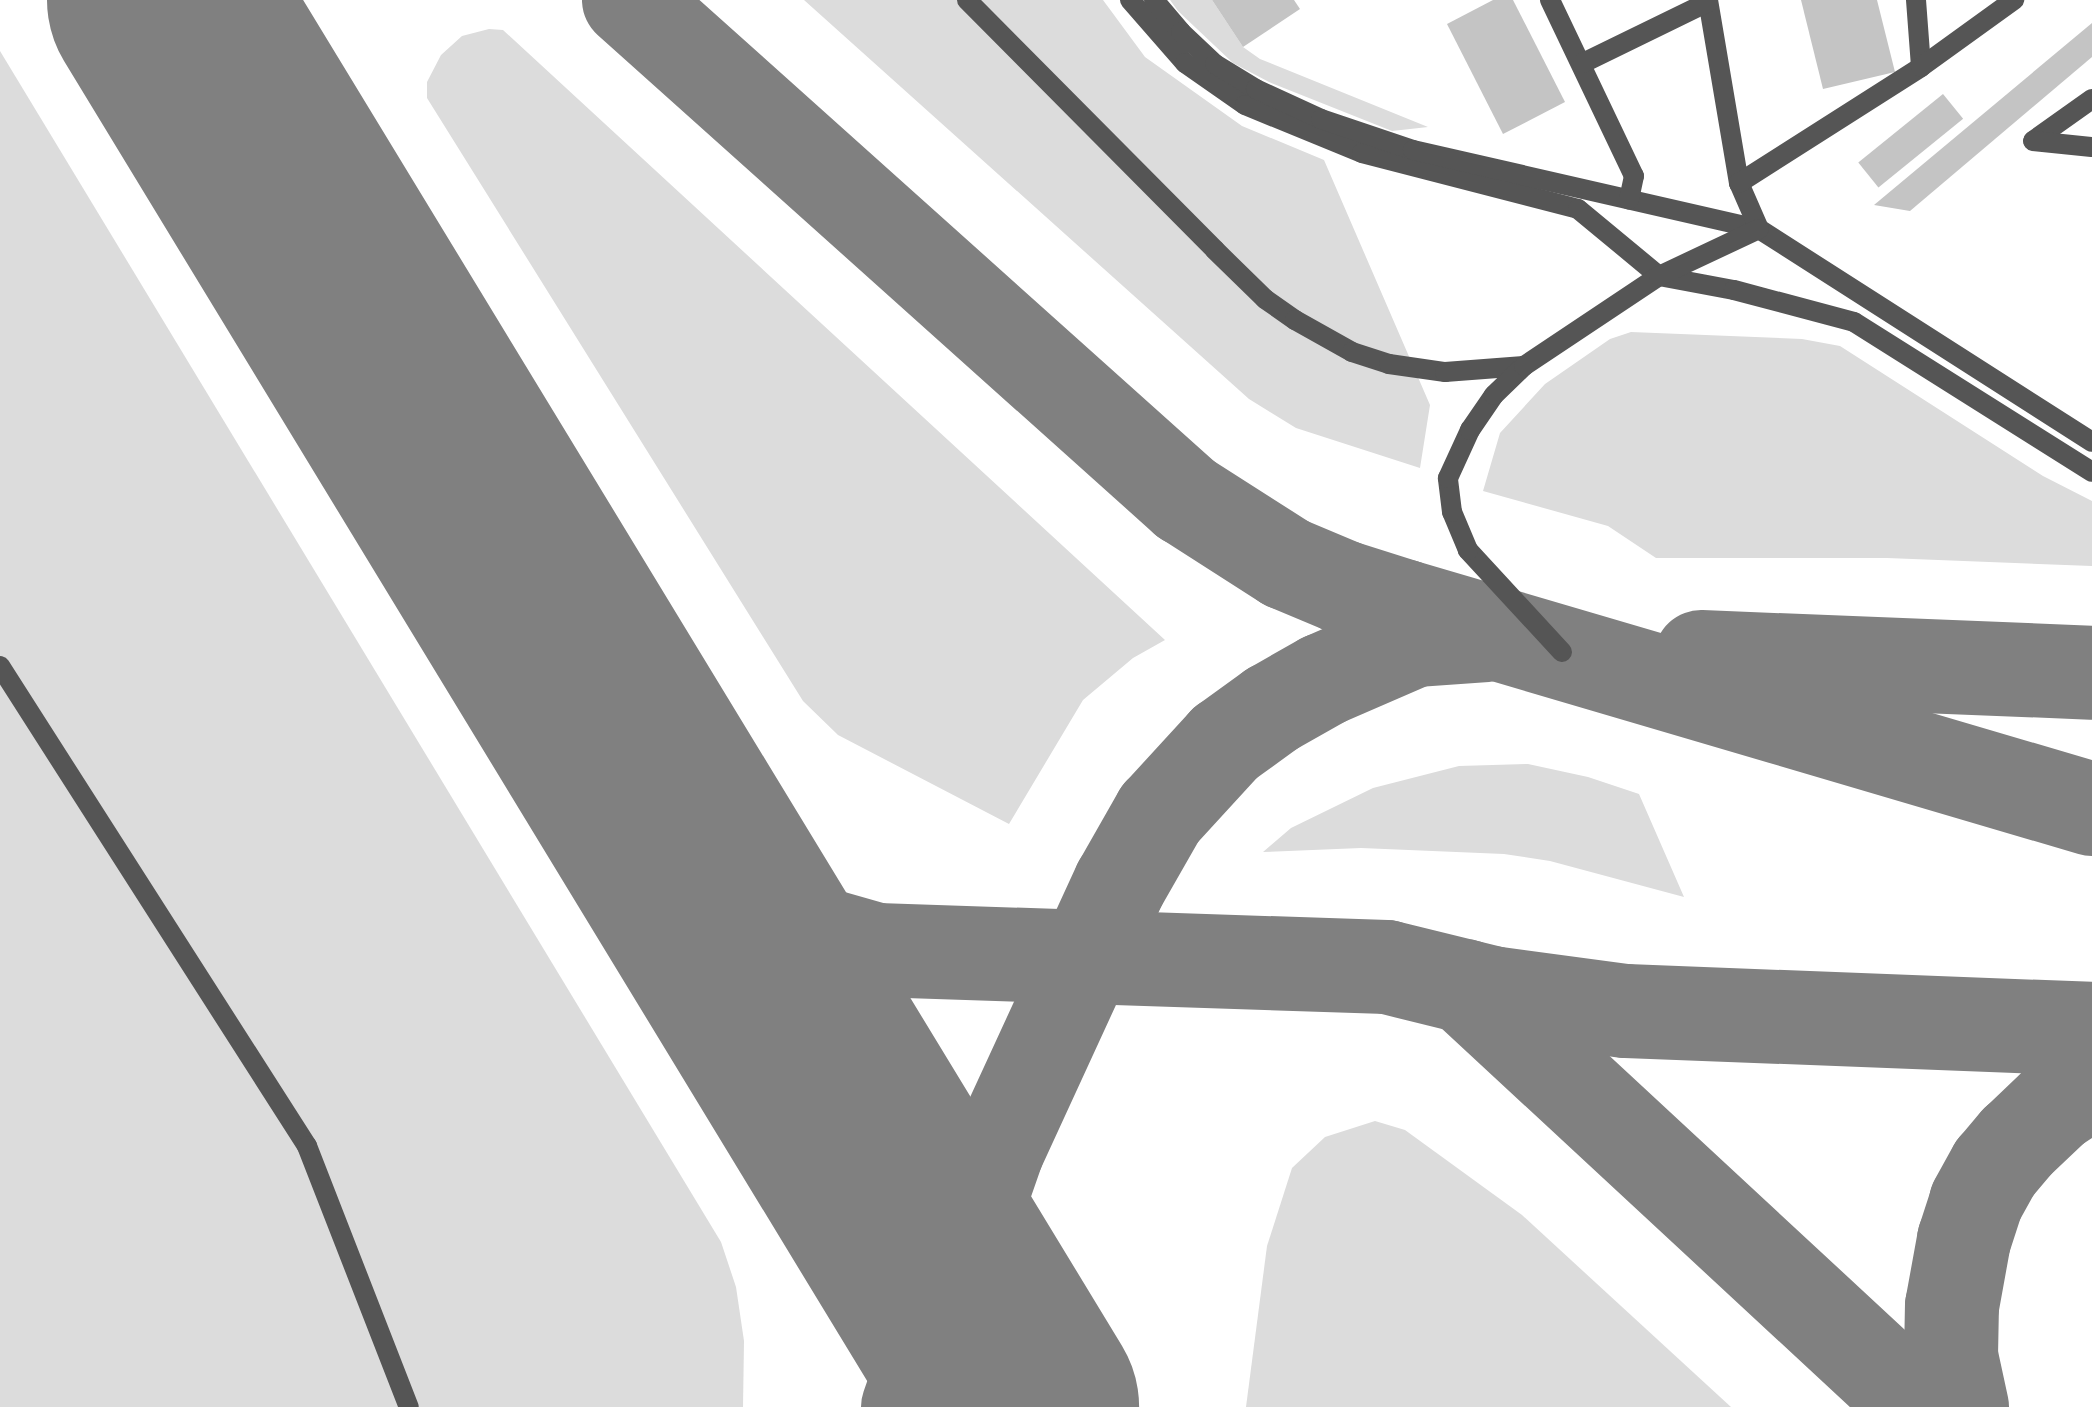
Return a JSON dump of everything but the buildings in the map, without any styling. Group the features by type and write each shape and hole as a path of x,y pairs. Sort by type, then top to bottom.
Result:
{"lane":[{"path":"967,0 1235,270 1265,299 1295,320 1352,352 1389,364 1445,372 1524,366"},
{"path":"1130,0 1185,63 1245,105 1362,153 1578,209 1659,276 1734,290 1854,322 2092,472"},
{"path":"1154,0 1181,32 1215,64 1256,89 1321,119 1413,150 1759,229 2092,442"},
{"path":"1550,0 1583,63 1634,176 1629,199"},
{"path":"1916,0 1921,67"},
{"path":"1739,183 1921,67 2014,0"},
{"path":"1583,63 1708,1 1739,183 1759,229"},
{"path":"2092,99 2033,141 2092,147"},
{"path":"1562,652 1468,550 1452,512 1448,478 1470,430 1494,395 1524,366 1659,276 1759,229"},
{"path":"0,666 307,1146 409,1407"}],"shaded area":[{"path":"804,0 1103,0 1145,57 1242,126 1324,160 1430,405 1420,468 1296,428 1249,399"},
{"path":"1170,0 1212,0 1243,47 1260,59 1428,127 1392,131 1269,82 1233,63"},
{"path":"489,29 503,30 1165,640 1133,658 1083,700 1009,824 838,735 803,701 427,98 427,82 441,55 462,36"},
{"path":"0,51 721,1242 736,1287 744,1341 743,1407 0,1407"},
{"path":"1631,332 1802,339 1840,346 2043,476 2092,501 2092,566 1887,558 1656,558 1608,526 1483,491 1500,433 1545,384 1610,339"},
{"path":"1528,764 1588,777 1639,794 1684,897 1550,861 1504,854 1361,848 1263,852 1291,828 1373,788 1459,766"},
{"path":"1375,1121 1405,1130 1522,1215 1731,1407 1246,1407 1267,1246 1292,1168 1325,1137"}],"taxiway":[{"path":"177,0 209,71"},
{"path":"629,0 1186,499 1286,563 1343,587 1403,606 2092,809"},
{"path":"908,1407 998,1149 1120,884 1160,814 1225,743 1272,709 1323,680 1415,640 1486,635"},
{"path":"1701,657 2092,673"},
{"path":"651,798 699,857 746,897 817,933 877,950 1387,967 1492,993 1626,1011 2092,1029"},
{"path":"1465,986 1919,1407"},
{"path":"1962,1407 1951,1356 1952,1306 1964,1240 1976,1202 1995,1168 2017,1142 2055,1106 2092,1082"},
{"path":"980,1226 979,1264 986,1314 995,1348 1021,1407"}],"runway":[{"path":"165,0 1021,1407"}]}
